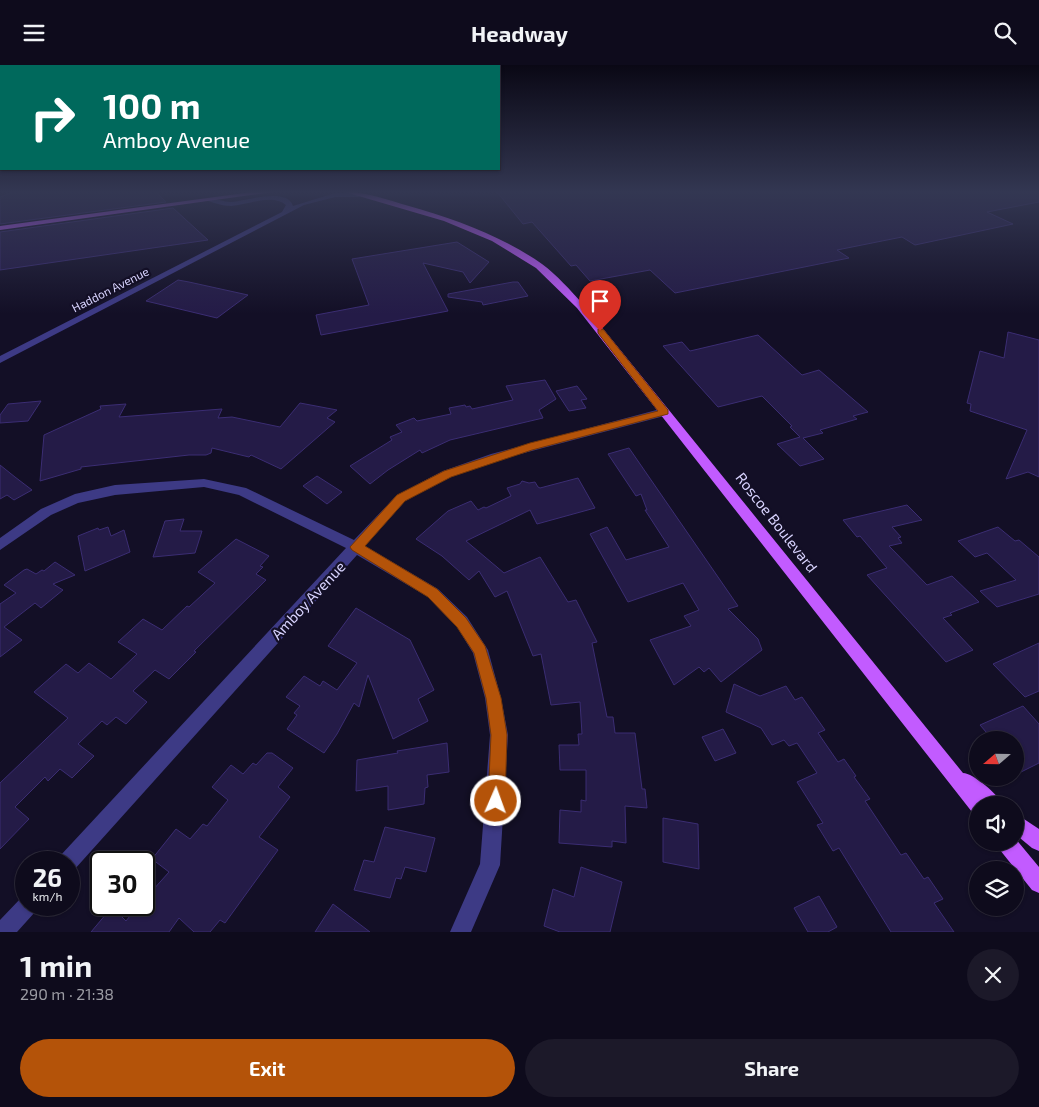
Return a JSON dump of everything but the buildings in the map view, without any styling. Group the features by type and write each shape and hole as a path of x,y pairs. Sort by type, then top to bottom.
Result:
{"main road":[{"name":"Roscoe Boulevard","path":"477,232 495,240 540,267 580,306 970,796"},
{"path":"946,766 983,796"},
{"path":"1024,829 1039,841"},
{"path":"1013,851 1039,883"}],"street":[{"name":"Haddon Avenue","path":"0,360 246,232"},
{"name":"Amboy Avenue","path":"78,851 401,498 447,474 530,447 664,412"},
{"path":"0,545 46,512 75,499 116,490 204,483 242,491 356,547 433,593 462,623 480,651 493,698 499,735 496,801 490,865 460,932"},
{"path":"3,932 18,916"}],"route":[{"path":"496,801 499,735 493,698 480,651 462,623 433,593 356,547 401,498 447,474 530,447 664,412 600,331"}]}
